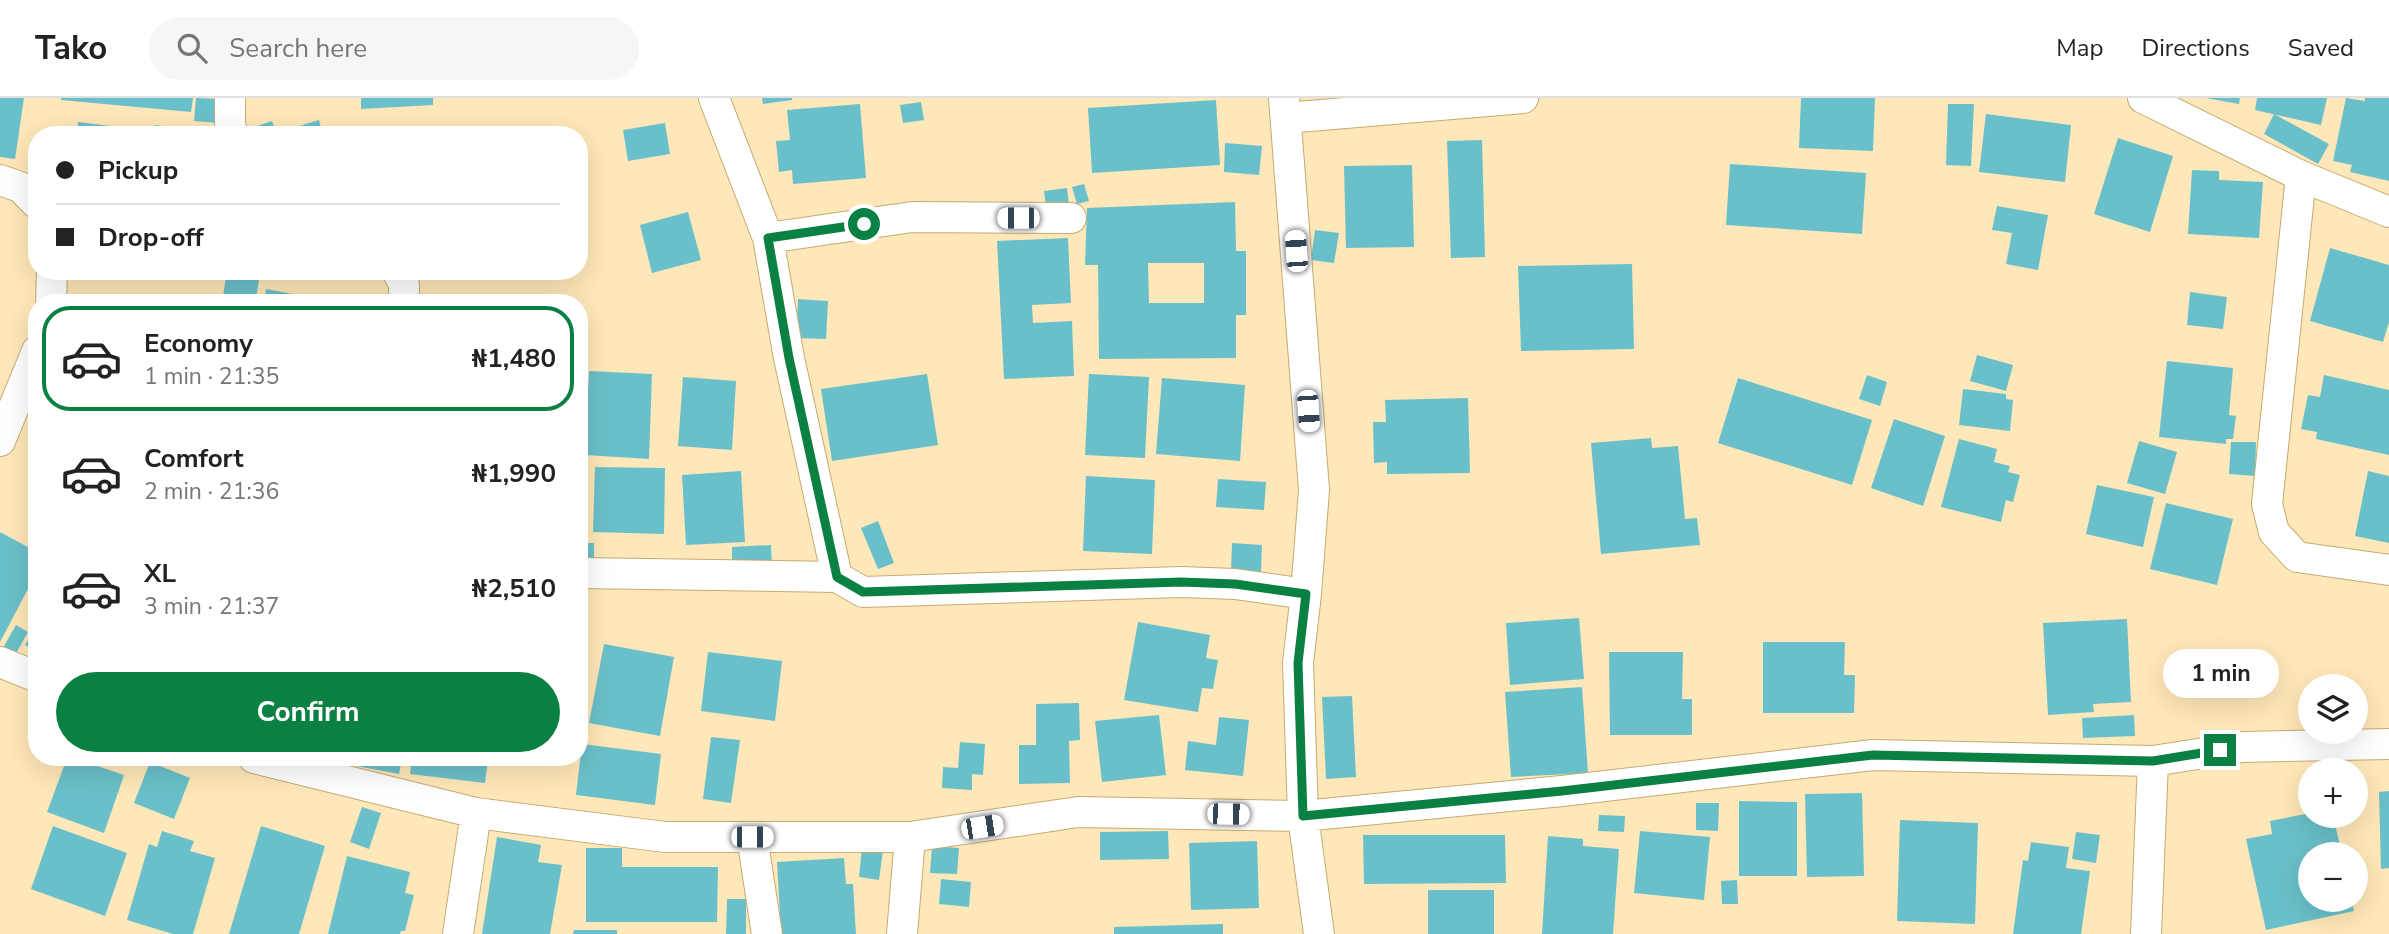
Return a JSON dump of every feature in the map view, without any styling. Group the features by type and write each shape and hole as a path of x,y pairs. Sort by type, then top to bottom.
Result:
{"street":[{"path":"230,98 230,126"},
{"path":"714,98 768,238 789,358 837,577"},
{"path":"1320,934 1303,816 1298,663 1314,490 1285,108 1523,98"},
{"path":"2143,98 2301,176 2389,212"},
{"path":"2301,176 2267,504 2274,532 2297,557 2389,570"},
{"path":"0,180 20,187 28,195"},
{"path":"768,238 912,217 1071,218"},
{"path":"0,441 28,373"},
{"path":"588,573 837,577 863,592 1181,582 1235,584 1306,594"},
{"path":"0,662 28,673"},
{"path":"324,766 476,813 665,837 910,838 1078,812 1303,816 1562,791 1873,755 2153,761 2242,747 2389,744"},
{"path":"2146,934 2153,761"},
{"path":"458,934 476,813"},
{"path":"752,837 767,934"},
{"path":"902,934 910,838"}],"building":[{"path":"0,98 24,98 15,159 0,157"},
{"path":"61,98 193,98 191,112"},
{"path":"196,98 220,99 218,123 194,121"},
{"path":"361,98 433,98 433,105 361,109"},
{"path":"762,98 792,98 792,100 763,104"},
{"path":"1801,98 1875,98 1873,151 1799,148"},
{"path":"2206,98 2240,98 2239,104"},
{"path":"2257,98 2327,98 2321,125 2255,110"},
{"path":"2346,98 2365,101 2365,98 2389,98 2389,181 2350,172 2352,165 2333,161"},
{"path":"1216,100 1220,165 1092,173 1088,108"},
{"path":"921,102 924,120 903,123 900,105"},
{"path":"860,104 866,178 793,184 792,170 779,172 776,141 790,140 787,110"},
{"path":"1948,104 1974,104 1971,166 1946,165"},
{"path":"1986,114 2071,125 2065,182 1979,172"},
{"path":"2274,114 2329,144 2318,164 2264,134"},
{"path":"319,120 321,126 299,126"},
{"path":"272,121 274,126 257,126"},
{"path":"78,122 110,126 78,126"},
{"path":"665,123 670,154 628,161 623,130"},
{"path":"2118,138 2173,156 2150,232 2094,214"},
{"path":"1482,140 1485,257 1451,258 1447,141"},
{"path":"1225,143 1262,146 1259,175 1224,172"},
{"path":"1730,164 1866,173 1862,234 1726,225"},
{"path":"1412,165 1414,247 1346,248 1344,166"},
{"path":"2192,170 2219,171 2219,180 2263,182 2259,238 2188,234"},
{"path":"1084,184 1089,201 1077,204 1072,187"},
{"path":"1067,188 1070,212 1047,215 1044,191"},
{"path":"1235,202 1236,251 1246,251 1246,315 1236,315 1236,358 1099,359 1098,265 1085,265 1087,208","holes":["1148,263 1204,263 1204,303 1149,303"]},
{"path":"1997,206 2048,215 2038,270 2006,264 2012,233 1992,230"},
{"path":"688,212 701,260 652,273 640,225"},
{"path":"1315,230 1339,233 1334,263 1311,260"},
{"path":"1068,238 1071,303 1032,305 1033,323 1072,321 1074,376 1004,379 997,241"},
{"path":"2330,248 2389,265 2389,322 2383,342 2310,321"},
{"path":"1632,264 1634,349 1521,351 1518,266"},
{"path":"226,280 259,280 257,294 223,294"},
{"path":"266,289 293,294 265,294"},
{"path":"2190,292 2227,297 2223,329 2187,325"},
{"path":"798,299 828,301 826,339 796,338"},
{"path":"1977,355 2013,365 2006,391 1970,381"},
{"path":"2167,361 2233,368 2229,415 2236,416 2233,439 2226,439 2226,444 2159,437"},
{"path":"589,371 652,374 649,459 588,455"},
{"path":"927,374 938,445 832,461 821,389"},
{"path":"1089,374 1149,377 1145,458 1085,455"},
{"path":"1867,375 1887,382 1880,406 1859,399"},
{"path":"2324,375 2389,390 2389,455 2316,439 2317,432 2301,429 2308,395 2320,397"},
{"path":"683,377 736,381 732,450 678,446"},
{"path":"1162,378 1245,385 1240,461 1156,454"},
{"path":"1738,378 1872,420 1852,485 1718,443"},
{"path":"1963,389 2006,394 2006,399 2013,400 2010,431 1959,425"},
{"path":"1468,398 1470,473 1387,474 1387,462 1374,463 1373,422 1386,422 1385,400"},
{"path":"1894,419 1945,436 1923,506 1871,488"},
{"path":"1651,438 1652,448 1678,446 1685,519 1697,518 1700,545 1601,554 1591,443"},
{"path":"1959,439 1997,449 1994,462 2010,466 2008,472 2020,475 2013,502 2006,500 2001,522 1941,507"},
{"path":"2139,441 2177,452 2165,494 2127,483"},
{"path":"2231,442 2256,442 2255,476 2229,474"},
{"path":"595,467 665,468 664,534 593,532"},
{"path":"741,471 745,542 686,545 682,475"},
{"path":"2368,471 2389,476 2389,543 2355,536"},
{"path":"1086,476 1155,480 1152,554 1083,551"},
{"path":"1218,479 1266,482 1264,510 1216,507"},
{"path":"2097,485 2154,497 2143,547 2086,534"},
{"path":"2166,503 2233,519 2217,585 2150,569"},
{"path":"878,521 894,563 878,569 861,528"},
{"path":"0,532 28,547 28,589 0,642"},
{"path":"588,543 594,543 594,567 588,567"},
{"path":"1232,543 1262,545 1261,573 1231,571"},
{"path":"771,545 772,566 732,567 732,547"},
{"path":"1579,618 1584,679 1510,685 1506,623"},
{"path":"2127,619 2131,702 2093,704 2094,712 2048,715 2043,623"},
{"path":"1138,622 1210,635 1206,658 1218,660 1213,689 1202,688 1198,712 1124,700"},
{"path":"16,625 28,632 12,661 0,653"},
{"path":"1763,642 1845,642 1844,675 1855,675 1854,713 1763,713"},
{"path":"604,644 674,657 660,736 589,723"},
{"path":"708,652 782,661 775,721 701,711"},
{"path":"1609,652 1683,652 1682,699 1692,699 1692,735 1610,735"},
{"path":"1582,687 1588,773 1511,777 1505,692"},
{"path":"1352,696 1356,777 1326,779 1322,697"},
{"path":"1079,703 1080,740 1069,741 1070,783 1019,784 1019,745 1036,745 1036,704"},
{"path":"1159,715 1166,775 1102,782 1095,721"},
{"path":"2134,715 2135,736 2083,738 2082,718"},
{"path":"1219,717 1249,720 1243,776 1185,770 1188,741 1216,745"},
{"path":"711,737 740,740 731,803 703,799"},
{"path":"960,742 985,744 983,775 972,774 972,790 942,788 943,767 958,768"},
{"path":"588,745 661,754 655,805 576,795 579,766 588,766"},
{"path":"64,766 98,766 124,775 104,833 47,812"},
{"path":"148,766 160,766 190,778 174,819 134,803"},
{"path":"357,766 400,766 399,774"},
{"path":"411,766 487,766 485,783 410,774"},
{"path":"2389,791 2389,868 2381,869 2379,792"},
{"path":"1862,793 1864,876 1807,877 1805,794"},
{"path":"1739,801 1797,802 1797,876 1739,876"},
{"path":"1696,803 1719,803 1718,831 1696,830"},
{"path":"362,807 381,813 369,849 350,842"},
{"path":"1599,815 1625,816 1624,832 1598,831"},
{"path":"2298,815 2298,828 2336,828 2339,842 2298,842 2298,912 2349,912 2266,930 2246,839 2272,834 2270,821"},
{"path":"1900,820 1978,823 1975,924 1897,921"},
{"path":"53,826 127,853 105,916 31,889"},
{"path":"261,826 325,846 299,934 229,934"},
{"path":"162,831 194,841 190,851 215,858 193,934 173,934 127,920 149,844 157,847"},
{"path":"1168,831 1169,859 1100,860 1100,832"},
{"path":"1640,831 1710,837 1704,900 1634,893"},
{"path":"2076,832 2100,835 2096,863 2072,859"},
{"path":"1363,835 1505,835 1506,883 1364,884"},
{"path":"1548,836 1583,839 1583,846 1619,849 1613,934 1542,934"},
{"path":"497,837 541,845 538,862 562,865 550,934 482,934"},
{"path":"1257,841 1259,908 1191,910 1189,843"},
{"path":"2031,842 2069,847 2066,868 2090,871 2081,934 2013,934 2023,860 2028,861"},
{"path":"932,846 959,848 957,874 930,873"},
{"path":"586,848 622,848 622,867 718,867 717,922 586,922"},
{"path":"862,848 883,850 879,880 859,877"},
{"path":"347,856 410,872 405,893 414,895 405,931 400,934 328,934"},
{"path":"844,858 846,884 853,884 856,934 781,934 777,862"},
{"path":"941,879 971,882 969,907 939,904"},
{"path":"1737,880 1738,904 1722,904 1721,881"},
{"path":"1428,890 1494,890 1494,934 1428,934"},
{"path":"727,899 746,899 746,934 726,934"},
{"path":"1223,924 1223,934 1114,934 1114,927"},
{"path":"574,930 617,930 617,934 573,934"}],"route":[{"path":"864,224 768,238 789,358 837,577 863,592 1181,582 1235,584 1306,594 1298,663 1303,816 1562,791 1873,755 2153,761 2220,750"}]}
